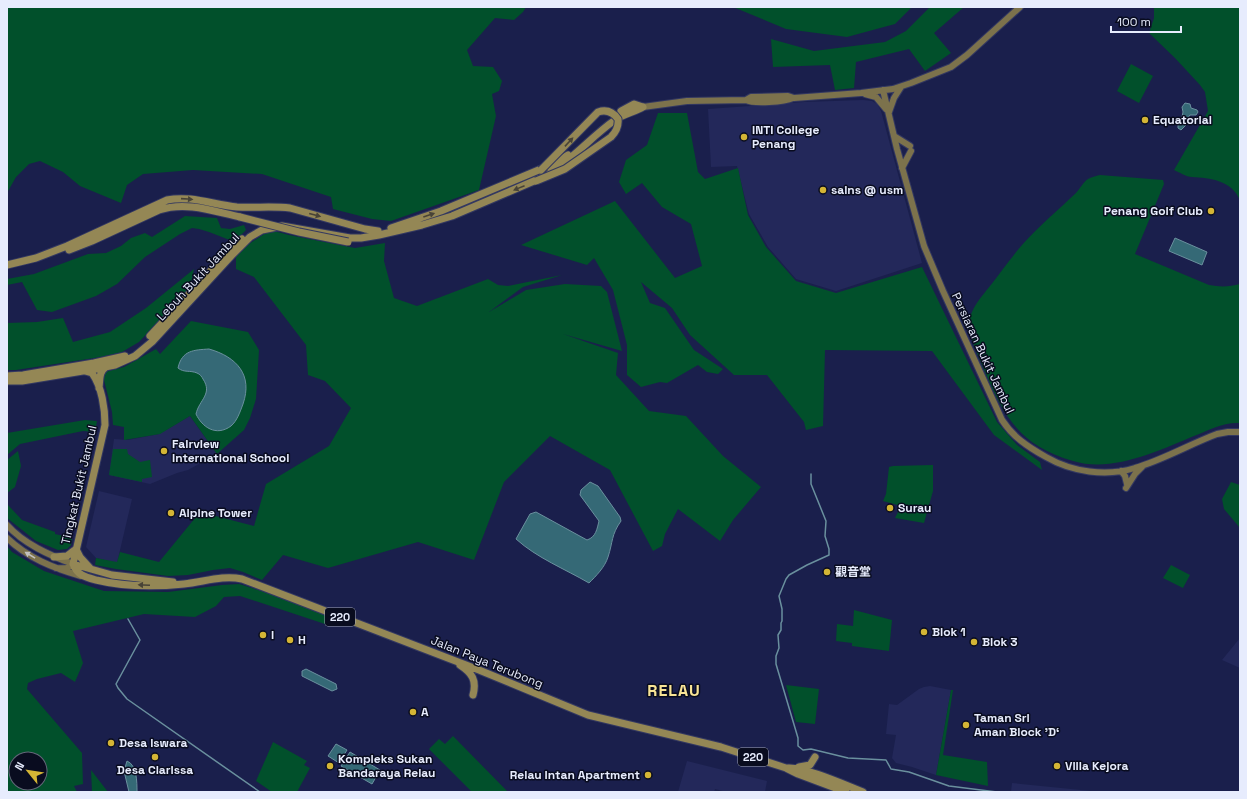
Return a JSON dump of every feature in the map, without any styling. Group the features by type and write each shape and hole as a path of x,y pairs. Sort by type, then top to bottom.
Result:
{"main road":[{"name":"Lebuh Bukit Jambul","path":"7,376 22,375 111,360 133,352 143,344 229,251 245,236 258,227 283,221 349,233 378,231 396,226 441,211 559,162 615,115 634,104 643,106"},
{"name":"Lebuh Bukit Jambul","path":"7,381 22,381 115,365 135,356 147,347 233,254 250,238 262,230 282,226 350,238 361,238 422,225 452,216 536,181 562,166 593,137 615,120 625,113 638,110 643,106"},
{"path":"536,181 565,169 611,137 617,130 618,120 613,114 607,111 598,112 541,170"},
{"path":"7,265 36,258 54,251 167,200 176,198 189,198 237,207 290,208 365,229 378,231"},
{"path":"7,270 34,263 92,241 168,207 190,206 348,242 371,241 385,238 422,225"},
{"path":"99,388 102,371 106,367 115,365"},
{"path":"82,371 92,373 99,388"},
{"name":"Tingkat Bukit Jambul","path":"73,564 105,425 105,416 99,388"},
{"path":"54,557 67,556 76,549 80,558 92,570"},
{"path":"73,564 75,570 81,576"},
{"name":"Jalan Paya Terubong","path":"73,564 112,575 163,580 183,584"},
{"name":"Jalan Paya Terubong","path":"81,576 111,584 148,586 183,584 223,577 242,580 450,658 588,715 721,747 789,768 813,773 862,792"},
{"path":"450,658 471,674 474,682 473,695"},
{"path":"789,768 810,765 815,756"},
{"name":"Jalan Paya Terubong","path":"789,768 796,774 846,792"}],"street":[{"name":"Lebuh Bukit Jambul","path":"643,106 687,101 780,101 794,98 861,93 901,86 951,68 1020,7"},
{"path":"889,114 894,98 901,86"},
{"name":"Persiaran Bukit Jambul","path":"883,90 902,168 927,253 946,298 1006,427 1025,445 1063,465 1100,472 1121,471 1137,468 1217,434 1240,432"},
{"path":"861,93 876,97 883,104 889,114"},
{"path":"894,136 910,149 902,168"},
{"path":"1121,471 1125,476 1127,486 1145,464"},
{"name":"Jalan Paya Terubong","path":"7,525 38,549 73,564"},
{"name":"Jalan Paya Terubong","path":"7,538 24,552 40,561 81,576"},
{"path":"56,568 67,568 73,564"}],"shaded area":[{"name":"sains @ usm","path":"872,101 877,104 881,111 922,263 836,291 796,279 768,247 749,214 737,166 711,167 708,109 804,102"},
{"path":"1185,103 1190,104 1191,108 1197,110 1198,112 1196,115 1190,115 1187,119 1187,124 1181,130 1178,128 1178,120 1182,117 1182,107"},
{"path":"1175,238 1207,252 1202,265 1169,251"},
{"path":"209,349 219,352 235,362 244,376 246,384 246,394 237,419 231,426 220,431 210,429 202,423 196,414 207,389 202,377 197,373 178,368 182,358 189,352"},
{"name":"Fairview International School","path":"190,416 217,454 188,470 150,484 109,475 114,439 128,440 159,434"},
{"path":"590,482 598,486 620,517 621,521 614,535 607,561 589,583 542,558 516,539 530,514 536,512 587,540 590,539 596,532 599,521 580,495 581,490"},
{"path":"99,491 132,499 117,563 96,558 86,547"},
{"path":"1240,638 1240,668 1222,660"},
{"path":"306,669 336,684 337,689 332,691 302,676 302,671"},
{"path":"930,686 951,690 936,775 896,763 892,758 896,735 886,734 889,704 897,705 919,689"},
{"path":"336,744 347,750 339,763 328,756"},
{"path":"350,752 380,770 372,784 341,766"},
{"path":"127,761 135,770 137,792 129,792 124,771"},
{"path":"687,761 767,781 765,792 726,792 715,789 714,792 678,792"},
{"path":"1012,783 1091,791 1091,792 1011,792"}],"green space":[{"path":"7,7 526,7 514,20 495,18 467,50 473,66 493,67 502,81 499,91 492,94 496,116 479,190 391,221 372,219 333,209 331,197 262,174 193,170 143,174 127,185 121,203 80,186 63,172 40,161 29,164 16,177 7,193"},
{"path":"733,7 912,7 895,24 847,37 786,29"},
{"path":"930,7 964,7 934,33 951,53 925,71 909,49 856,62 854,88 835,90 830,65 773,67 771,39 814,51 885,42 906,31"},
{"name":"Penang Golf Club","path":"1154,7 1240,7 1240,200 1236,193 1226,184 1213,179 1190,177 1174,170 1208,111 1205,92 1200,85 1149,33 1154,18"},
{"path":"1131,64 1153,76 1139,103 1117,91"},
{"path":"658,113 687,113 698,172 705,179 738,168 748,215 766,247 796,281 836,293 922,267 997,422 1017,445 1040,462 1042,470 994,435 932,351 825,350 823,426 806,430 804,422 767,375 734,375 690,335 672,308 641,282 650,303 665,308 694,350 723,369 718,374 707,372 698,365 667,383 660,382 641,387 627,375 627,345 613,290 594,258 587,265 521,245 615,201 675,278 702,266 691,224 662,207 642,183 626,194 619,182 626,160 647,145"},
{"name":"Penang Golf Club","path":"1100,175 1163,180 1164,184 1135,254 1209,285 1232,286 1240,284 1240,423 1216,427 1135,459 1103,464 1088,464 1073,461 1038,446 1025,437 1014,425 1005,413 997,398 975,349 971,338 969,322 977,302 1022,245 1076,193 1086,180"},
{"path":"185,216 217,218 221,228 230,229 244,225 246,230 235,241 192,228 145,257 117,284 96,296 52,312 37,310 22,282 7,285 7,279 34,274 88,254 106,253 121,246 131,238 145,233 152,237"},
{"path":"270,230 355,248 385,243 384,261 394,298 417,306 488,279 498,285 508,286 562,275 523,287 489,312 526,290 565,284 601,286 607,292 622,351 563,334 618,353 616,375 649,411 686,416 723,456 761,487 733,520 720,541 678,509 665,534 662,546 653,551 610,470 550,436 504,482 474,560 418,542 328,568 283,555 262,580 230,568 188,575 168,576 95,565 96,558 117,562 120,552 159,562 200,512 254,526 266,484 329,446 351,408 325,381 308,375 306,345 254,277 236,269 236,256 243,248"},
{"path":"194,269 190,287 139,342 122,352 101,357 16,370 7,370 7,323 37,322 63,318 73,342 110,332 146,308"},
{"path":"191,321 248,332 259,350 256,399 250,418 244,430 217,454 190,416 160,434 124,440 124,427 113,425 112,412 103,376 105,372 124,367 156,349 160,354"},
{"path":"85,420 97,421 95,432 83,431 20,444 7,455 7,433"},
{"path":"113,449 127,449 128,454 140,462 150,460 152,477 142,479 142,482 109,475"},
{"path":"18,451 21,466 15,487 7,493 7,460"},
{"path":"933,465 933,491 924,523 895,518 901,506 883,501 886,494 889,467"},
{"path":"1231,482 1240,485 1240,528 1224,509 1222,499"},
{"path":"7,502 22,520 55,532 55,534 72,538 71,545 67,549 58,550 36,541 7,518"},
{"path":"7,546 12,552 44,571 104,591 168,592 239,584 268,593 335,619 331,626 240,596 224,597 216,606 195,617 144,614 73,631 83,663 75,682 61,673 37,679 28,683 27,689 82,753 83,784 74,786 77,792 7,792"},
{"path":"1171,565 1190,575 1183,588 1163,578"},
{"path":"854,610 892,620 889,651 852,646 852,643 836,641 837,624 853,626"},
{"path":"786,685 819,689 815,724 796,722"},
{"path":"951,690 953,690 943,755 987,762 988,786 936,775"},
{"path":"453,736 508,792 472,792 429,749 439,739 445,744"},
{"path":"273,742 307,761 304,765 310,768 297,792 272,792 256,781"},
{"path":"91,770 108,792 92,792"}],"waterway":[{"path":"811,474 811,484 826,521 825,536 829,549 829,555 789,575 786,579 779,596 782,609 782,621 781,630 778,635 779,648 776,656 776,664 798,738 798,746 803,750 811,749 848,758 886,760 891,769 909,772 949,786 997,792"},
{"path":"128,619 140,640 116,684 118,688 127,699 260,792"}],"place":[{"name":"Equatorial","path":"1145,120"},
{"name":"INTI College Penang","path":"744,137"},
{"name":"sains @ usm","path":"823,190"},
{"name":"Penang Golf Club","path":"1211,211"},
{"name":"Fairview International School","path":"164,451"},
{"name":"Surau","path":"890,508"},
{"name":"Alpine Tower","path":"171,513"},
{"name":"觀音堂","path":"827,572"},
{"name":"Blok 1","path":"924,632"},
{"name":"I","path":"263,635"},
{"name":"H","path":"290,640"},
{"name":"Blok 3","path":"974,642"},
{"name":"A","path":"413,712"},
{"name":"Taman Sri Aman Block ’D‘","path":"966,725"},
{"name":"Desa Iswara","path":"111,743"},
{"name":"Desa Clarissa","path":"155,757"},
{"name":"Kompleks Sukan Bandaraya Relau","path":"330,766"},
{"name":"Villa Kejora","path":"1057,766"},
{"name":"Relau Intan Apartment","path":"648,775"}],"district":[{"name":"RELAU","path":"674,690"}]}
